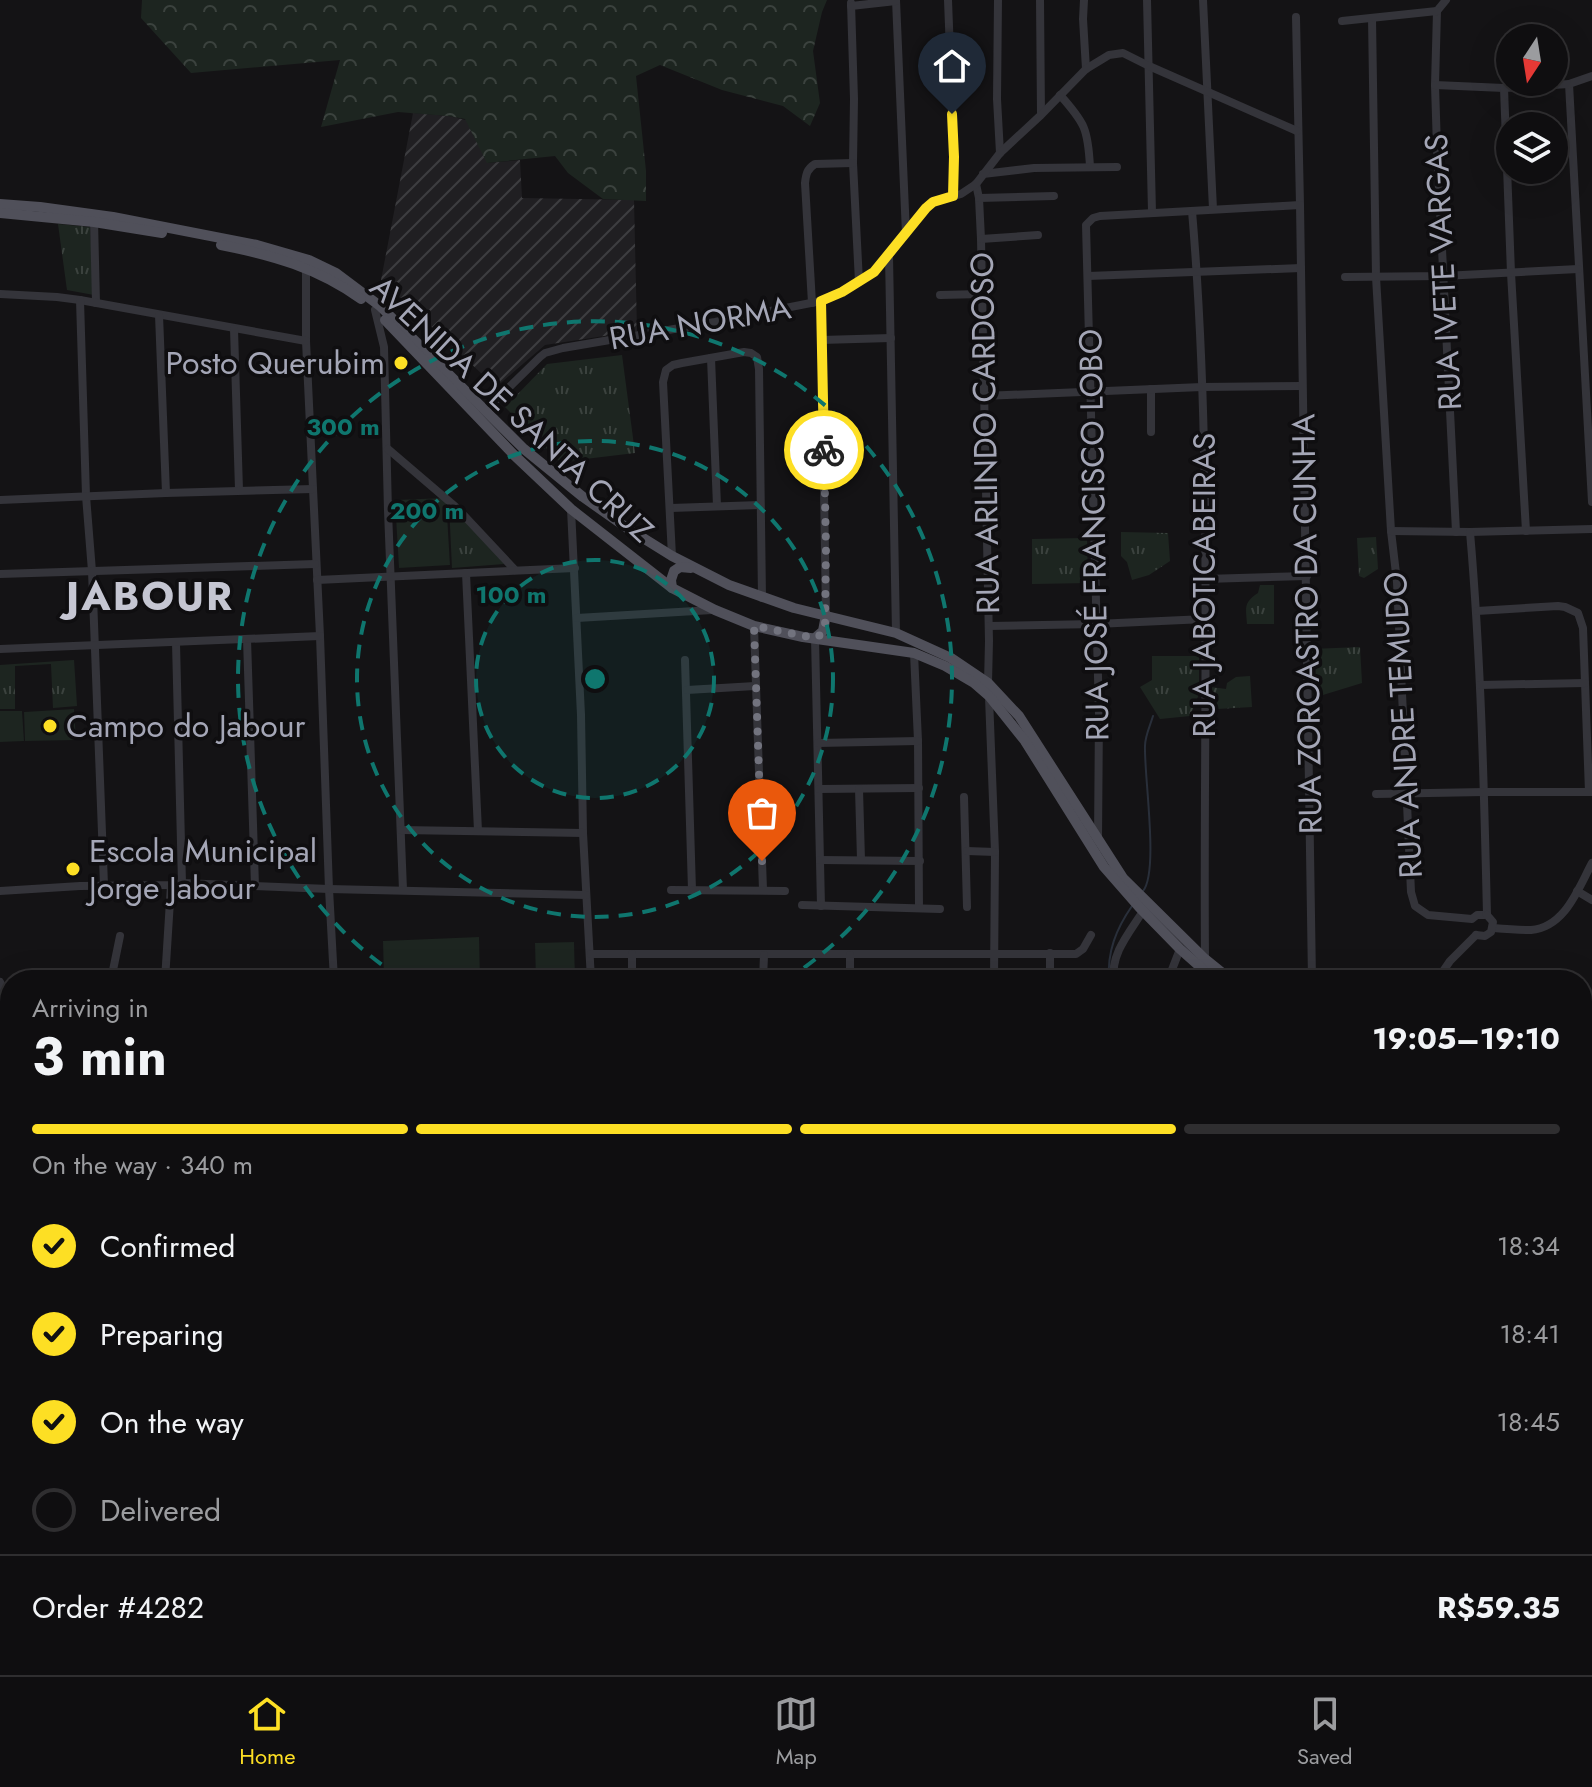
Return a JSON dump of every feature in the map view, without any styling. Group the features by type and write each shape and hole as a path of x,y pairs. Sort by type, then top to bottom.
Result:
{"main road":[{"name":"AVENIDA DE SANTA CRUZ","path":"1,206 257,245 298,256 336,273 380,306 524,449 627,528 672,556 729,585 762,598 896,633 951,658 988,683 1019,716 1131,892 1180,949 1204,970"},
{"name":"AVENIDA DE SANTA CRUZ","path":"94,218 263,253 306,268 358,297 375,310 505,446 571,509 672,588 754,626 914,653 962,676 989,696 1025,741 1104,867 1131,892"},
{"path":"672,588 672,575 676,569 697,568"},
{"path":"815,638 823,631 826,615"},
{"name":"AVENIDA DE SANTA CRUZ","path":"1142,906 1219,970"}],"street":[{"path":"859,282 853,163 851,4 896,0 906,234"},
{"path":"948,0 953,196"},
{"path":"998,0 1000,153"},
{"path":"1040,0 1041,115"},
{"path":"1084,0 1086,69"},
{"path":"1147,0 1152,212 1300,205"},
{"path":"1203,0 1213,209"},
{"path":"1342,21 1437,11 1446,0"},
{"name":"RUA IVETE VARGAS","path":"1437,11 1435,85 1456,532"},
{"name":"RUA ZOROASTRO DA CUNHA","path":"1296,17 1312,970"},
{"name":"RUA ANDRE TEMUDO","path":"1372,18 1376,277 1391,531 1397,582 1411,892 1415,906 1428,915 1472,919"},
{"name":"RUA NORMA","path":"485,411 545,353 816,302 859,282 874,272 926,208 933,202 961,194 976,184 1000,153 1086,69 1109,55 1123,53 1297,131"},
{"path":"1592,76 1569,84 1592,502"},
{"path":"1435,85 1496,88"},
{"path":"1060,95 1086,129 1090,167"},
{"path":"1504,96 1526,531"},
{"path":"826,615 821,340 805,183 808,170 815,164 853,163"},
{"path":"983,174 1034,168 1117,167"},
{"name":"RUA ARLINDO CARDOSO","path":"976,184 981,239 988,683"},
{"path":"979,198 1054,196"},
{"name":"RUA JABOTICABEIRAS","path":"1192,211 1202,387 1205,959"},
{"name":"RUA JOSÉ FRANCISCO LOBO","path":"1098,841 1099,714 1086,229 1089,221 1100,216 1152,212"},
{"path":"94,218 96,303"},
{"path":"981,239 1038,235"},
{"path":"889,255 896,633"},
{"path":"306,268 306,341 333,970"},
{"path":"1088,276 1301,268"},
{"path":"1345,277 1578,269"},
{"path":"0,294 80,300 306,341"},
{"path":"940,295 982,294"},
{"path":"80,300 104,885"},
{"path":"375,310 384,347 403,890"},
{"path":"159,315 166,493"},
{"path":"234,329 239,490"},
{"path":"821,340 891,338"},
{"path":"384,347 394,341 406,341"},
{"path":"672,556 665,372 673,365 751,353 758,360 762,598"},
{"path":"711,358 717,506"},
{"path":"984,396 1302,386"},
{"path":"1151,389 1151,432"},
{"path":"388,449 457,508 515,570"},
{"path":"0,500 313,489"},
{"path":"671,508 760,505"},
{"path":"571,509 591,970"},
{"path":"1391,531 1592,529"},
{"path":"1470,532 1477,611 1487,915"},
{"path":"0,574 315,564"},
{"path":"317,580 575,568"},
{"path":"466,573 478,831"},
{"path":"1205,579 1307,576"},
{"path":"1376,794 1590,792 1583,628 1578,613 1565,607 1548,606 1477,611"},
{"path":"577,618 715,610"},
{"path":"989,626 1205,619"},
{"path":"754,626 763,890"},
{"path":"0,649 320,636"},
{"path":"815,638 821,906"},
{"path":"247,639 255,886"},
{"path":"176,643 182,883"},
{"path":"914,653 919,908"},
{"path":"685,660 692,890"},
{"path":"1480,685 1585,683"},
{"path":"687,690 755,686"},
{"path":"989,696 995,852 994,970"},
{"path":"818,743 918,741"},
{"path":"819,789 919,788"},
{"path":"859,789 861,860"},
{"path":"964,797 967,907"},
{"path":"401,830 583,833"},
{"path":"967,851 995,852"},
{"path":"820,860 920,861"},
{"path":"1493,928 1492,919 1487,915 1477,915 1472,919 1471,928 1476,935 1485,936 1493,928 1534,930 1557,920 1592,863"},
{"path":"0,891 182,883 586,895"},
{"path":"166,970 171,885"},
{"path":"671,890 785,891"},
{"path":"1577,891 1592,900"},
{"path":"802,905 940,909"},
{"path":"1113,970 1116,957 1142,906"},
{"path":"591,954 1076,954 1091,935"},
{"path":"1444,970 1476,935"},
{"path":"113,970 120,936"},
{"path":"1172,970 1180,949"},
{"path":"1050,953 1050,970"},
{"path":"632,954 632,970"},
{"path":"763,970 764,955"},
{"path":"850,955 850,970"}],"shaded area":[{"path":"413,113 466,120 488,163 520,160 522,198 634,200 637,331 545,345 496,387 381,280"}],"green space":[{"path":"142,0 827,0 813,51 820,103 810,126 783,106 722,90 660,65 636,76 646,201 603,199 568,173 555,156 487,163 465,119 398,112 321,127 340,60 191,73 141,18"},
{"path":"58,224 90,227 94,295 67,290"},
{"path":"622,355 635,453 560,462 505,407 547,364"},
{"path":"446,498 450,565 399,568 395,500"},
{"path":"449,503 499,555 504,564 452,568"},
{"path":"1121,532 1168,533 1170,561 1149,575 1132,580 1127,562 1121,556"},
{"path":"1376,537 1378,569 1364,578 1359,576 1357,538"},
{"path":"1087,538 1088,583 1032,584 1032,539"},
{"path":"1260,585 1274,585 1274,624 1247,624 1246,606 1258,593"},
{"path":"1360,647 1362,683 1313,698 1312,649"},
{"path":"1152,656 1199,656 1199,694 1190,716 1160,719 1140,687 1152,680"},
{"path":"74,660 77,706 53,708 51,664 15,666 15,709 0,709 0,665"},
{"path":"1250,676 1252,707 1217,709 1211,687 1226,689 1227,683 1236,677"},
{"name":"Campo do Jabour","path":"74,709 76,740 25,741 24,712"},
{"path":"0,711 22,711 24,741 0,742"},
{"path":"479,937 480,970 384,970 383,941"},
{"path":"574,942 575,970 536,970 535,943"}],"waterway":[{"path":"1143,891 1150,864 1145,746 1153,716"},
{"path":"1110,970 1114,941 1132,906"}],"way so far":[{"path":"762,861 754,626 815,638 825,627 824,450"}],"place":[{"name":"Posto Querubim","path":"401,363"},
{"name":"Campo do Jabour","path":"50,726"},
{"name":"Escola Municipal Jorge Jabour","path":"73,869"}],"district":[{"name":"JABOUR","path":"150,596"}],"route":[{"path":"824,450 821,301 874,272 926,208 933,202 953,196 952,114"}]}
